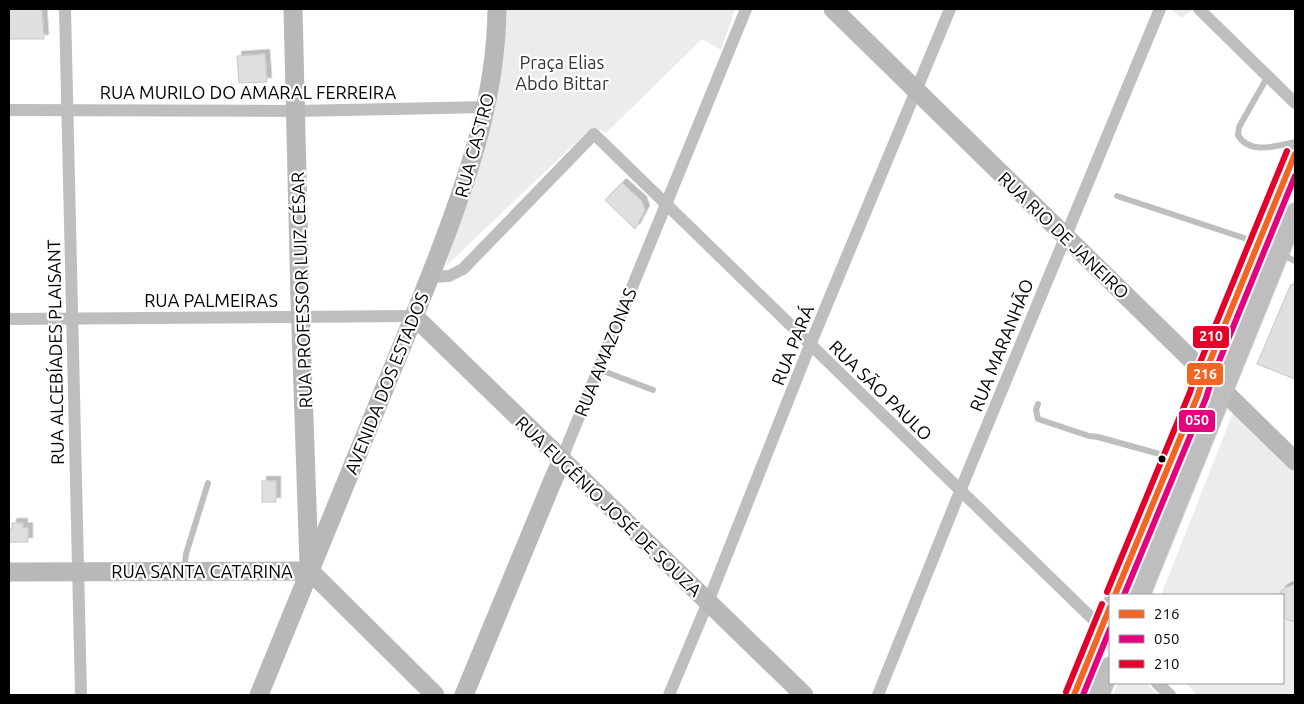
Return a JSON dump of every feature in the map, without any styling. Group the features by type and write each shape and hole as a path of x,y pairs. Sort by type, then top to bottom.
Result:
{"main road":[{"path":"1115,594 1295,154"},
{"path":"1140,594 1223,390 1287,258 1295,213"},
{"path":"1074,695 1109,610"},
{"path":"1099,695 1109,670"}],"street":[{"name":"RUA ALCEBÍADES PLAISANT","path":"65,9 81,695"},
{"name":"RUA PROFESSOR LUIZ CÉSAR","path":"293,9 310,571"},
{"name":"RUA CASTRO","path":"430,277 469,171 487,107 495,50 497,9"},
{"name":"RUA AMAZONAS","path":"464,695 746,9"},
{"name":"RUA RIO DE JANEIRO","path":"833,9 1295,461"},
{"name":"RUA PARÁ","path":"669,695 810,345 950,9"},
{"name":"RUA MARANHÃO","path":"878,695 960,491 1160,9"},
{"path":"1199,9 1295,103"},
{"name":"RUA MURILO DO AMARAL FERREIRA","path":"9,110 296,111 487,107"},
{"name":"RUA SÃO PAULO","path":"594,134 1102,628"},
{"name":"AVENIDA DOS ESTADOS","path":"259,695 430,277 448,276 463,268 594,134"},
{"name":"RUA PALMEIRAS","path":"9,319 414,316"},
{"name":"RUA EUGÊNIO JOSÉ DE SOUZA","path":"414,316 804,695"},
{"name":"RUA SANTA CATARINA","path":"9,572 310,571 435,695"},
{"path":"1158,684 1170,695"}],"lane":[{"path":"1268,76 1239,127 1238,135 1242,142 1254,147 1276,147 1295,142"},
{"path":"1118,196 1259,243 1287,258"},
{"path":"598,369 654,390"},
{"path":"1038,404 1036,410 1038,419 1089,436 1171,458"},
{"path":"184,571 186,554 208,483"}],"green space":[{"name":"Praça Elias Abdo Bittar","path":"505,9 735,9 721,50 702,39 606,133 593,128 586,133 446,266 494,94"},
{"path":"1170,9 1194,9 1182,18"},
{"path":"1233,413 1295,472 1295,695 1197,695 1187,684 1284,684 1284,594 1161,594"},
{"path":"1118,684 1147,684 1159,695 1113,695"}],"building":[{"path":"9,9 42,9 44,39 9,39"},
{"path":"265,54 267,82 239,83 237,56"},
{"path":"622,183 642,201 645,210 635,229 605,200"},
{"path":"1291,284 1295,286 1295,379 1257,364"},
{"path":"262,481 276,481 276,502 262,502"},
{"path":"12,523 23,523 23,528 28,527 28,542 9,542 9,529 12,529"},
{"path":"1295,586 1295,621 1284,618 1284,594 1280,594 1287,587"}],"transit line":[{"name":"210","path":"1107,592 1287,151"},
{"name":"216","path":"1115,594 1295,154"},
{"name":"050","path":"1124,594 1295,176"},
{"name":"210","path":"1066,692 1102,604"},
{"name":"216","path":"1074,695 1109,609"},
{"name":"050","path":"1083,695 1109,631"}]}
